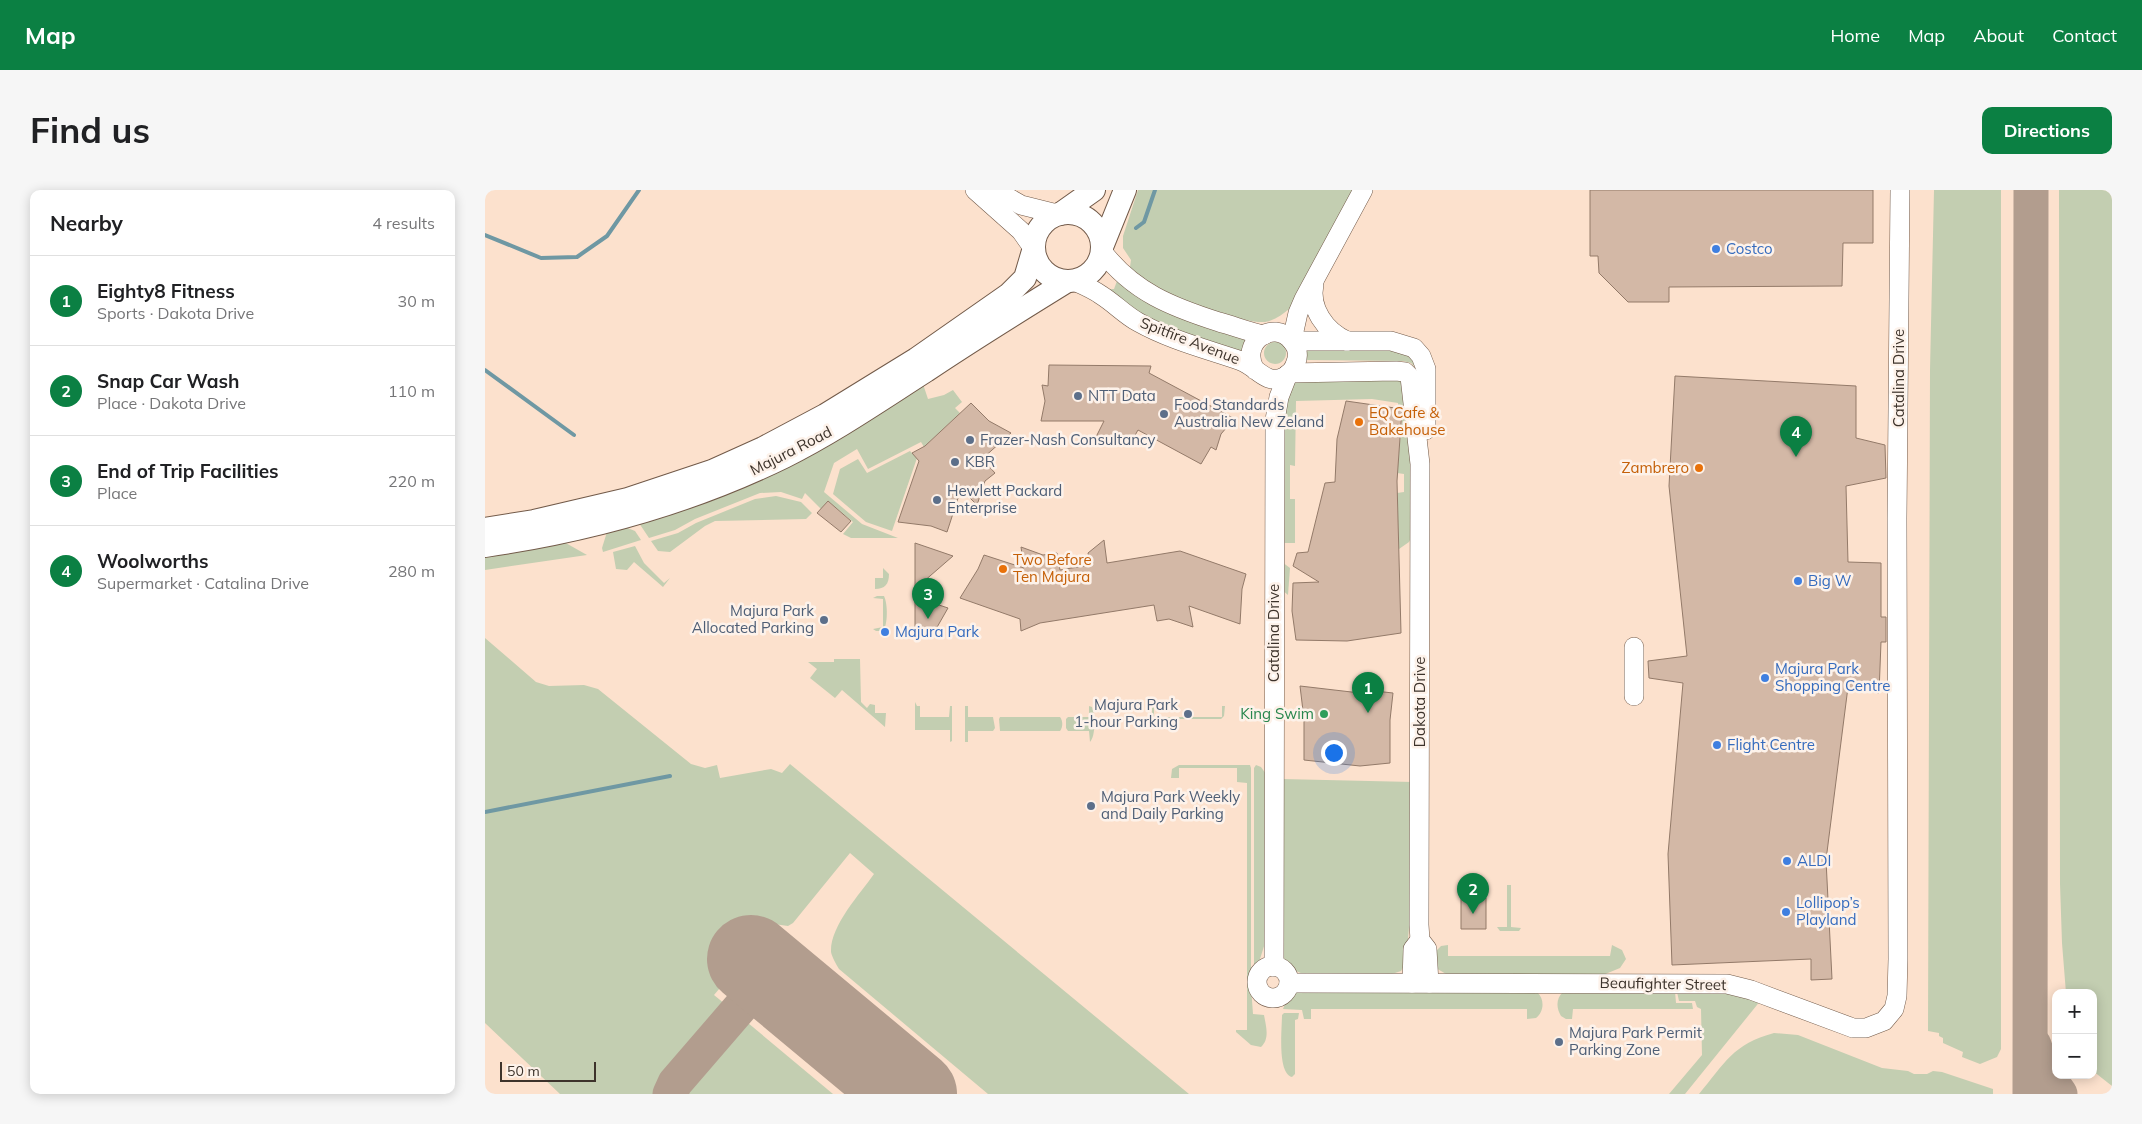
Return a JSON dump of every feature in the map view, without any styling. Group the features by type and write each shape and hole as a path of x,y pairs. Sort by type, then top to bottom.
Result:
{"main road":[{"path":"1094,190 1039,227 1034,240 1033,250 1035,259 1044,273 1051,277 1070,282 1085,278 1093,271 1099,261 1125,190"},
{"path":"1058,214 1075,214 1089,220 1099,232 1102,249"},
{"name":"Majura Road","path":"485,529 535,521 628,499 712,471 763,448 825,415 916,360 1009,294 1025,278 1033,250"},
{"name":"Majura Road","path":"485,546 580,528 629,516 718,486 757,470 814,441 1070,282"}],"street":[{"path":"975,190 1021,231 1033,250"},
{"path":"995,190 1021,204 1058,214"},
{"path":"1292,341 1298,314 1304,299 1363,190"},
{"name":"Catalina Drive","path":"1897,792 1900,190"},
{"name":"Spitfire Avenue","path":"1102,249 1123,274 1160,300 1190,313 1266,334"},
{"path":"1316,278 1313,294 1317,312 1330,330 1347,341"},
{"name":"Spitfire Avenue","path":"1070,282 1097,292 1143,325 1170,337 1245,362 1256,371"},
{"path":"1304,299 1290,316 1255,342 1252,348 1251,359 1256,371 1270,379 1281,378 1289,374 1396,371 1407,374 1411,382 1420,464"},
{"path":"1266,334 1281,333 1292,341 1297,350 1297,359 1289,374"},
{"path":"1292,341 1398,342 1414,348 1421,356 1426,369 1427,383 1425,432 1420,464"},
{"name":"Catalina Drive","path":"1256,371 1265,388 1275,420"},
{"name":"Catalina Drive","path":"1274,967 1275,420 1279,397 1289,374"},
{"name":"Dakota Drive","path":"1420,464 1420,940 1427,949 1420,983"},
{"path":"1634,647 1634,696"},
{"name":"Beaufighter Street","path":"1289,983 1727,984 1745,988 1853,1028 1866,1028 1877,1025 1890,1015 1897,996 1897,792"},
{"path":"1274,967 1285,972 1289,983 1286,992 1278,997 1271,998 1263,994 1258,986 1258,977 1263,970 1274,967"}],"green space":[{"path":"1138,190 1353,190 1289,309 1272,320 1256,322 1228,316 1170,295 1141,277 1130,267 1131,260 1123,248 1123,236"},
{"path":"1934,190 2001,190 2001,1049 1997,1057 1980,1064 1962,1057 1963,1052 1943,1043 1943,1038 1939,1036 1939,1033 1928,1031 1930,370"},
{"path":"2059,190 2112,190 2112,1086 2097,1074 2097,989 2066,989 2060,884"},
{"path":"1117,281 1246,340 1242,352 1182,334 1145,318 1108,292 1114,289"},
{"path":"1275,342 1283,345 1286,353 1283,361 1275,364 1267,361 1264,353 1267,345"},
{"path":"1387,347 1409,357 1417,369 1411,363 1403,361 1306,360 1306,348"},
{"path":"1294,380 1401,380 1412,439 1413,534 1409,542 1399,549 1397,493 1404,492 1404,474 1397,473 1403,410 1398,408 1398,403 1372,399 1296,401 1295,466 1290,465 1290,499 1295,499 1295,543 1282,543 1282,404"},
{"path":"923,384 928,399 944,395 953,390 962,402 955,408 960,413 924,447 921,442 868,469 857,449 834,463 824,492 862,524 898,538 851,538 843,534 853,522 828,501 821,509 805,493 802,499 781,492 760,493 695,519 675,530 649,538 639,523"},
{"path":"910,451 917,458 892,531 866,522 833,494 840,469 858,459 867,473"},
{"path":"776,496 801,502 812,513 806,519 715,521 705,526 670,552 658,551 651,541 678,533 696,523 755,499"},
{"path":"625,527 635,531 641,540 603,552 602,548 607,532"},
{"path":"564,542 587,555 485,570 485,556"},
{"path":"635,546 644,563 664,583 670,578 663,587 634,562 627,570 616,569 613,552"},
{"path":"1282,562 1290,568 1288,595 1282,590"},
{"path":"883,568 889,574 888,581 884,587 875,589 875,578 883,578"},
{"path":"884,596 886,604 887,619 883,631 873,629 883,627 883,599 873,598"},
{"path":"485,638 536,682 549,686 584,685 598,689 691,764 705,768 717,765 720,778 771,769 782,773 790,764 1189,1094 988,1094 839,969 831,952 835,932 840,921 874,874 850,853 793,923 788,926 774,924 714,995 731,1009 669,1081 663,1094 560,1094 485,1023"},
{"path":"834,659 860,659 861,702 867,708 870,704 875,705 875,713 886,713 885,727 842,690 835,698 810,678 817,669 808,662 834,662"},
{"path":"915,702 917,706 920,706 920,717 949,717 950,706 952,706 952,741 950,742 950,730 915,730"},
{"path":"965,706 968,706 968,717 993,717 995,728 993,731 968,731 968,742 965,742"},
{"path":"1089,706 1092,707 1094,715 1094,730 1090,742 1089,731 1068,731 1066,728 1066,719 1068,717 1089,717"},
{"path":"1152,706 1154,706 1154,717 1222,717 1222,706 1225,706 1224,716 1221,719 1155,719 1152,716"},
{"path":"1000,717 1060,717 1062,726 1060,731 1000,731"},
{"path":"1179,765 1250,765 1251,768 1251,987 1253,1014 1264,1015 1266,1024 1266,1040 1261,1047 1251,1045 1236,1032 1236,1030 1247,1030 1247,783 1237,782 1237,768 1179,768 1179,778 1171,778 1172,769"},
{"path":"1256,765 1261,767 1266,774 1265,943 1254,978 1254,768"},
{"path":"1282,779 1413,782 1412,891 1406,963 1401,971 1392,974 1304,974 1293,970 1286,962 1283,955"},
{"path":"1507,885 1511,885 1511,927 1521,928 1519,931 1500,931 1497,927 1507,927"},
{"path":"1448,945 1448,956 1610,956 1612,945 1622,950 1626,959 1620,968 1603,975 1446,974 1436,968 1435,952 1441,946"},
{"path":"1728,990 1761,1000 1685,1094 1669,1094 1702,1055 1701,1009 1697,1007 1695,1001 1679,1001 1677,992"},
{"path":"1675,991 1676,1003 1692,1003 1693,1009 1573,1009 1572,1019 1566,1019 1559,1013 1558,1000 1563,992"},
{"path":"1295,992 1537,992 1543,1005 1541,1012 1536,1018 1527,1019 1527,1009 1311,1009 1311,1019 1304,1019 1302,1010 1283,1009 1287,999"},
{"path":"1284,1013 1299,1013 1298,1019 1295,1020 1295,1074 1292,1077 1287,1074 1282,1059 1282,1015"},
{"path":"742,1018 833,1094 679,1094"},
{"path":"1774,1033 1798,1035 1882,1068 1908,1071 1914,1074 1927,1074 1933,1071 1942,1072 1993,1089 1993,1094 1699,1094 1723,1064 1739,1049"}],"building":[{"name":"Costco","path":"1590,190 1873,190 1873,243 1843,243 1842,286 1669,287 1669,302 1628,302 1599,273 1598,256 1590,256"},
{"path":"1049,365 1151,366 1149,373 1233,418 1233,420 1221,434 1216,450 1211,447 1201,464 1138,430 1129,446 1119,441 1094,441 1104,421 1041,421 1045,401 1042,385 1048,386"},
{"name":"Majura Park Shopping Centre","path":"1675,376 1856,386 1856,438 1885,445 1886,478 1846,486 1848,562 1881,563 1881,617 1886,617 1886,642 1881,642 1879,693 1848,687 1826,860 1832,979 1811,980 1811,959 1672,965 1668,854 1683,683 1649,678 1648,661 1687,656 1669,486"},
{"path":"1346,401 1402,409 1397,481 1401,633 1347,641 1296,640 1292,611 1293,583 1319,582 1293,566 1297,553 1308,552 1325,483 1335,482 1337,439"},
{"path":"971,403 989,421 1011,433 982,459 995,473 985,481 977,505 961,489 947,532 931,526 898,522 919,461 912,453 925,446"},
{"path":"828,501 851,521 841,532 817,513"},
{"path":"1104,540 1107,563 1180,551 1246,574 1242,589 1240,624 1189,606 1193,627 1169,619 1157,621 1154,605 1040,623 1021,631 1020,619 960,598 978,569 984,555 1024,568 1021,547 1043,555 1057,553 1060,570 1090,565 1088,553"},
{"path":"915,543 953,556 915,589"},
{"path":"915,597 948,608 932,636 915,630"},
{"path":"1300,686 1360,693 1375,691 1393,693 1390,720 1390,763 1360,766 1304,760 1304,719"},
{"path":"1464,892 1484,892 1484,898 1486,898 1486,929 1461,929 1461,898 1464,898"}],"waterway":[{"path":"485,235 541,258 577,257 607,236 639,190"},
{"path":"1136,228 1144,222 1155,190"},
{"path":"485,370 574,435"},
{"path":"485,812 670,776"}],"taxiway":[{"path":"2030,1094 2031,190"},
{"path":"670,1094 675,1083 769,974"},
{"path":"2034,1045 2042,1068 2060,1094"}],"runway":[{"path":"751,959 913,1094"}],"place":[{"name":"Costco","path":"1716,249"},
{"name":"NTT Data","path":"1078,396"},
{"name":"Food Standards Australia New Zeland","path":"1164,414"},
{"name":"EQ Cafe & Bakehouse","path":"1359,422"},
{"name":"Frazer-Nash Consultancy","path":"970,440"},
{"name":"Woolworths","path":"1796,457"},
{"name":"KBR","path":"955,462"},
{"name":"Zambrero","path":"1699,468"},
{"name":"Hewlett Packard Enterprise","path":"937,500"},
{"name":"Two Before Ten Majura","path":"1003,569"},
{"name":"Big W","path":"1798,581"},
{"name":"End of Trip Facilities","path":"928,619"},
{"name":"Majura Park Allocated Parking","path":"824,620"},
{"name":"Majura Park","path":"885,632"},
{"name":"Majura Park Shopping Centre","path":"1765,678"},
{"name":"Eighty8 Fitness","path":"1368,713"},
{"name":"Majura Park 1-hour Parking","path":"1188,714"},
{"name":"King Swim","path":"1324,714"},
{"name":"Flight Centre","path":"1717,745"},
{"name":"Majura Park Weekly and Daily Parking","path":"1091,806"},
{"name":"ALDI","path":"1787,861"},
{"name":"Lollipop’s Playland","path":"1786,912"},
{"name":"Snap Car Wash","path":"1473,914"},
{"name":"Majura Park Permit Parking Zone","path":"1559,1042"}]}
